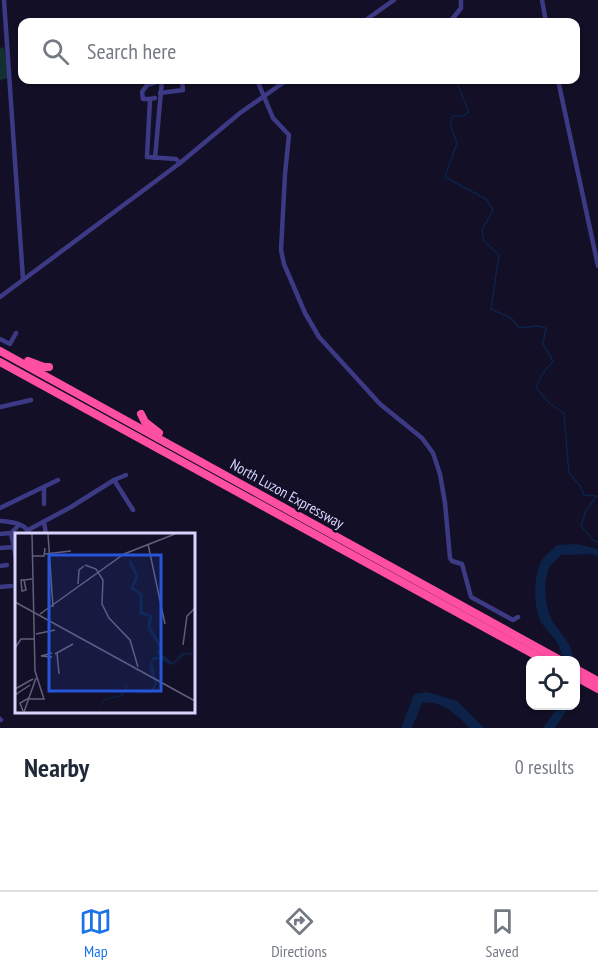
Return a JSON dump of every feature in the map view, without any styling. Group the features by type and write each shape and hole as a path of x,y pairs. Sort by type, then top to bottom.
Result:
{"highway":[{"path":"0,349 35,364 49,367"},
{"name":"North Luzon Expressway","path":"0,349 541,656"},
{"name":"North Luzon Expressway","path":"0,362 541,656"},
{"path":"141,414 145,422 155,430 209,462 229,477"},
{"path":"580,675 598,681"},
{"path":"580,676 598,689"}],"street":[{"path":"4,0 23,279"},
{"path":"369,18 394,0"},
{"path":"453,18 461,8 461,0"},
{"path":"542,0 545,18"},
{"path":"150,84 142,92 143,99 152,98 147,157 176,159 180,163"},
{"path":"155,158 160,93 163,84"},
{"path":"160,93 183,90 182,84"},
{"path":"258,84 273,118 289,135 281,250 284,264 305,313 319,338 380,404 422,438 433,453 440,474 445,503 450,558 462,564 469,594 513,620 518,617"},
{"path":"0,297 180,163 233,118 281,84"},
{"path":"559,84 598,266"},
{"path":"0,339 10,344 16,333"},
{"path":"0,407 31,400"},
{"path":"0,521 14,522 29,532 114,480 126,476"},
{"path":"0,508 58,480"},
{"path":"114,480 133,510"},
{"path":"44,487 44,504"},
{"path":"44,522 46,533"},
{"path":"0,534 11,533 18,525"},
{"path":"11,533 15,552"},
{"path":"0,548 14,547"},
{"path":"0,566 7,565"},
{"path":"0,587 11,586"}],"green space":[{"path":"4,47 8,78 0,80 0,48"}],"water":[{"path":"576,544 598,549 598,557 592,554 561,555 551,565 546,578 546,600 552,620 568,643 572,656 562,656 537,611 535,585 538,568 546,555 557,545"},
{"path":"427,692 457,701 484,728 470,728 448,709 436,704 422,703 412,728 401,728 414,694"},
{"path":"556,710 566,710 555,728 543,728"}],"waterway":[{"path":"458,84 469,112 463,116 453,116 450,125 457,143 445,177 486,199 493,210 482,230 484,241 499,255 491,309 511,318 519,328 537,326 546,328 543,344 553,361 543,373 536,387 549,403 564,413 569,473 584,495 597,496 586,510 581,526 593,540 598,542"}]}
